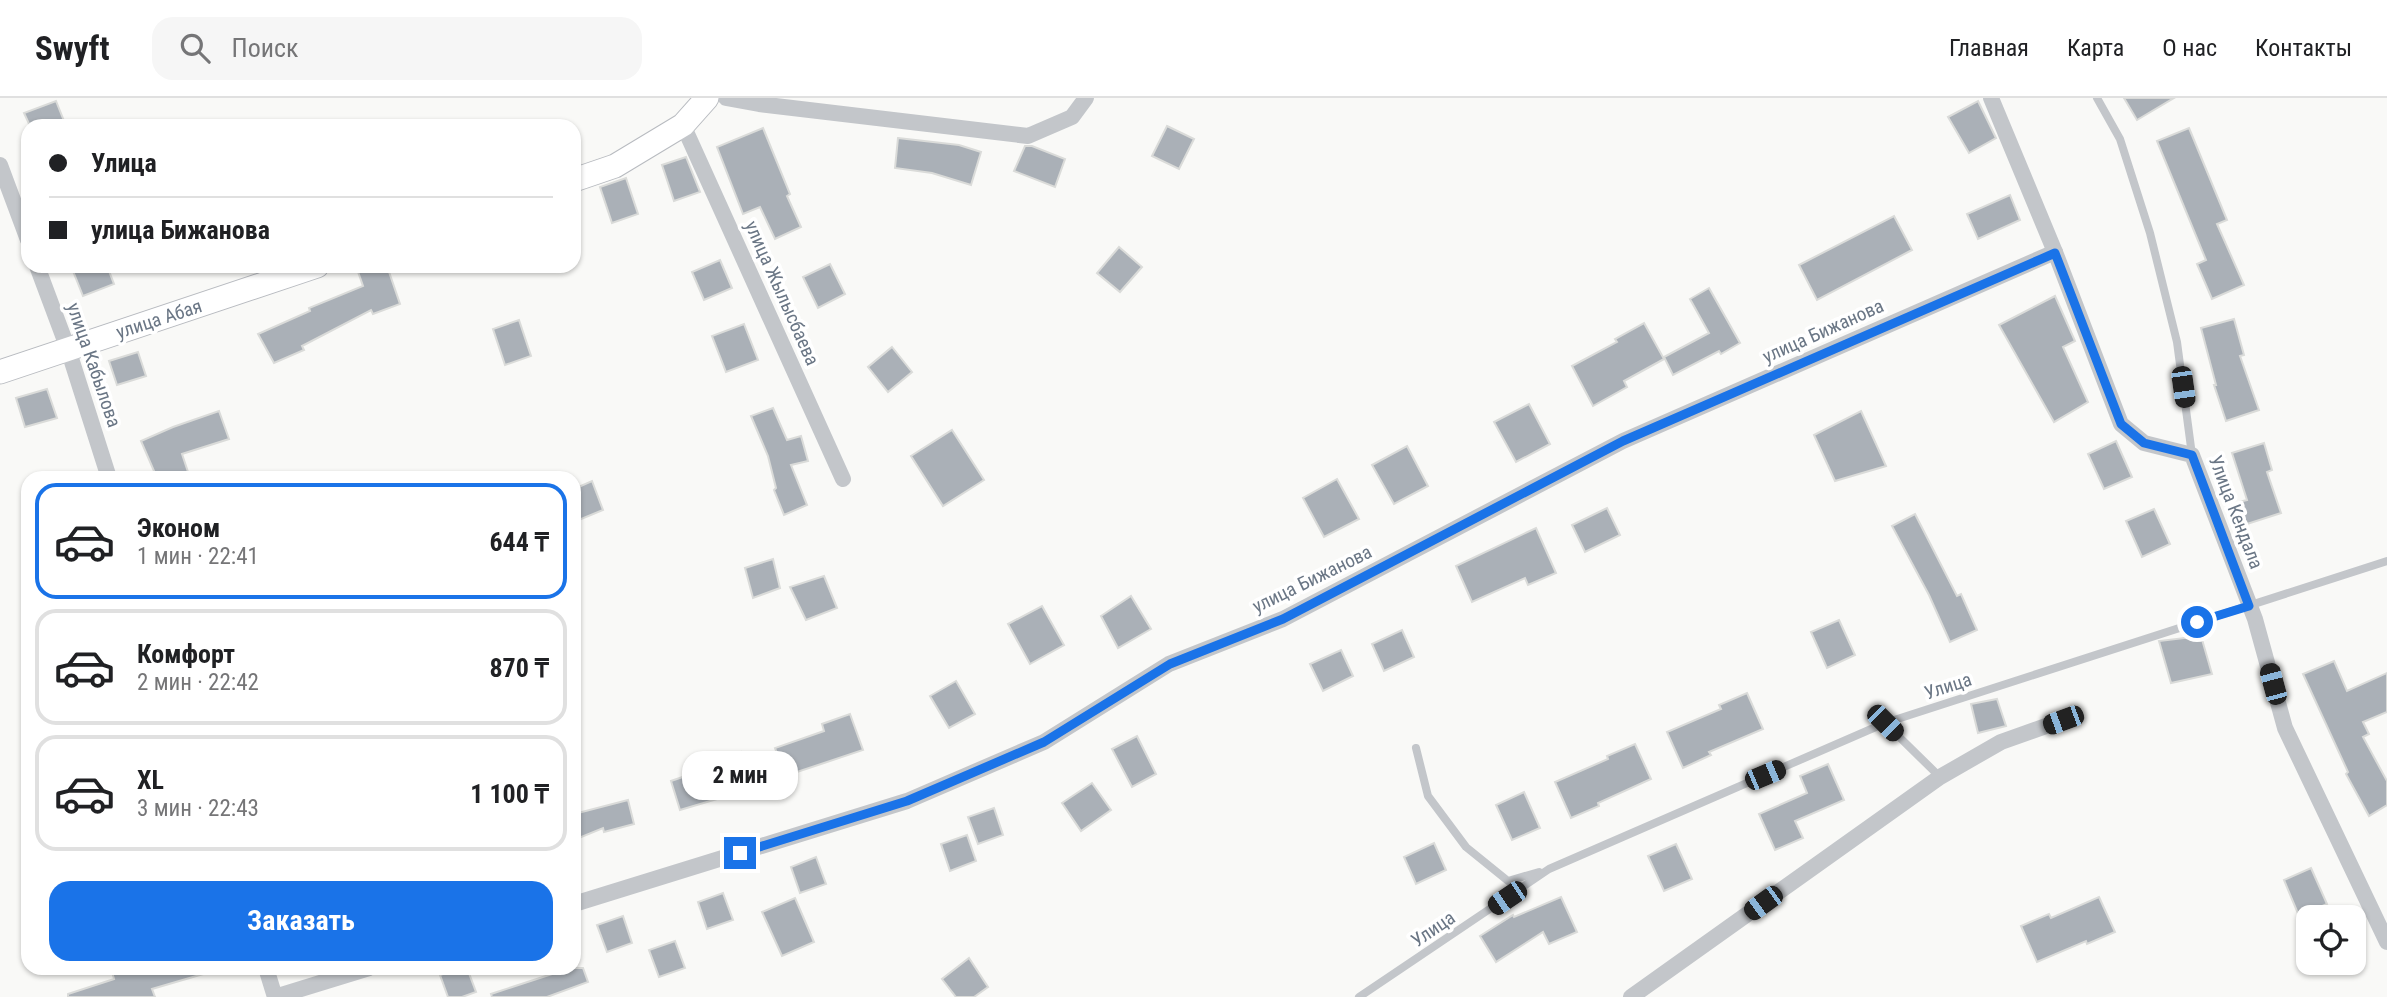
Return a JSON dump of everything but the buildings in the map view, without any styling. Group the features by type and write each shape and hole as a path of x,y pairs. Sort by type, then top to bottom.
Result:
{"street":[{"path":"581,178 615,166 683,125 708,98"},
{"path":"726,98 1028,136 1072,117 1086,98"},
{"name":"Улица Кендала","path":"1991,98 2121,424 2144,443 2192,455 2249,606 2285,728 2387,942"},
{"name":"улица Жылысбаева","path":"683,125 843,479"},
{"path":"0,164 21,221"},
{"name":"улица Бижанова","path":"581,902 907,801 1044,742 1170,664 1283,619 1623,441 2055,253"},
{"name":"улица Кабылова","path":"40,273 68,349 107,471"},
{"name":"улица Абая","path":"0,372 296,273"},
{"path":"1631,997 1940,777 2001,742 2063,720"},
{"path":"268,975 275,997 346,975"}],"lane":[{"path":"2097,98 2120,139 2150,233 2177,342 2192,455"},
{"name":"Улица","path":"1359,997 1549,869 1885,723 2387,561"},
{"path":"1885,723 1940,777"},
{"path":"1416,748 1428,796 1465,847 1508,881 1549,869"}],"route":[{"path":"740,853 907,801 1044,742 1170,664 1283,619 1623,441 2055,253 2121,424 2144,443 2192,455 2249,606 2197,622"}]}
